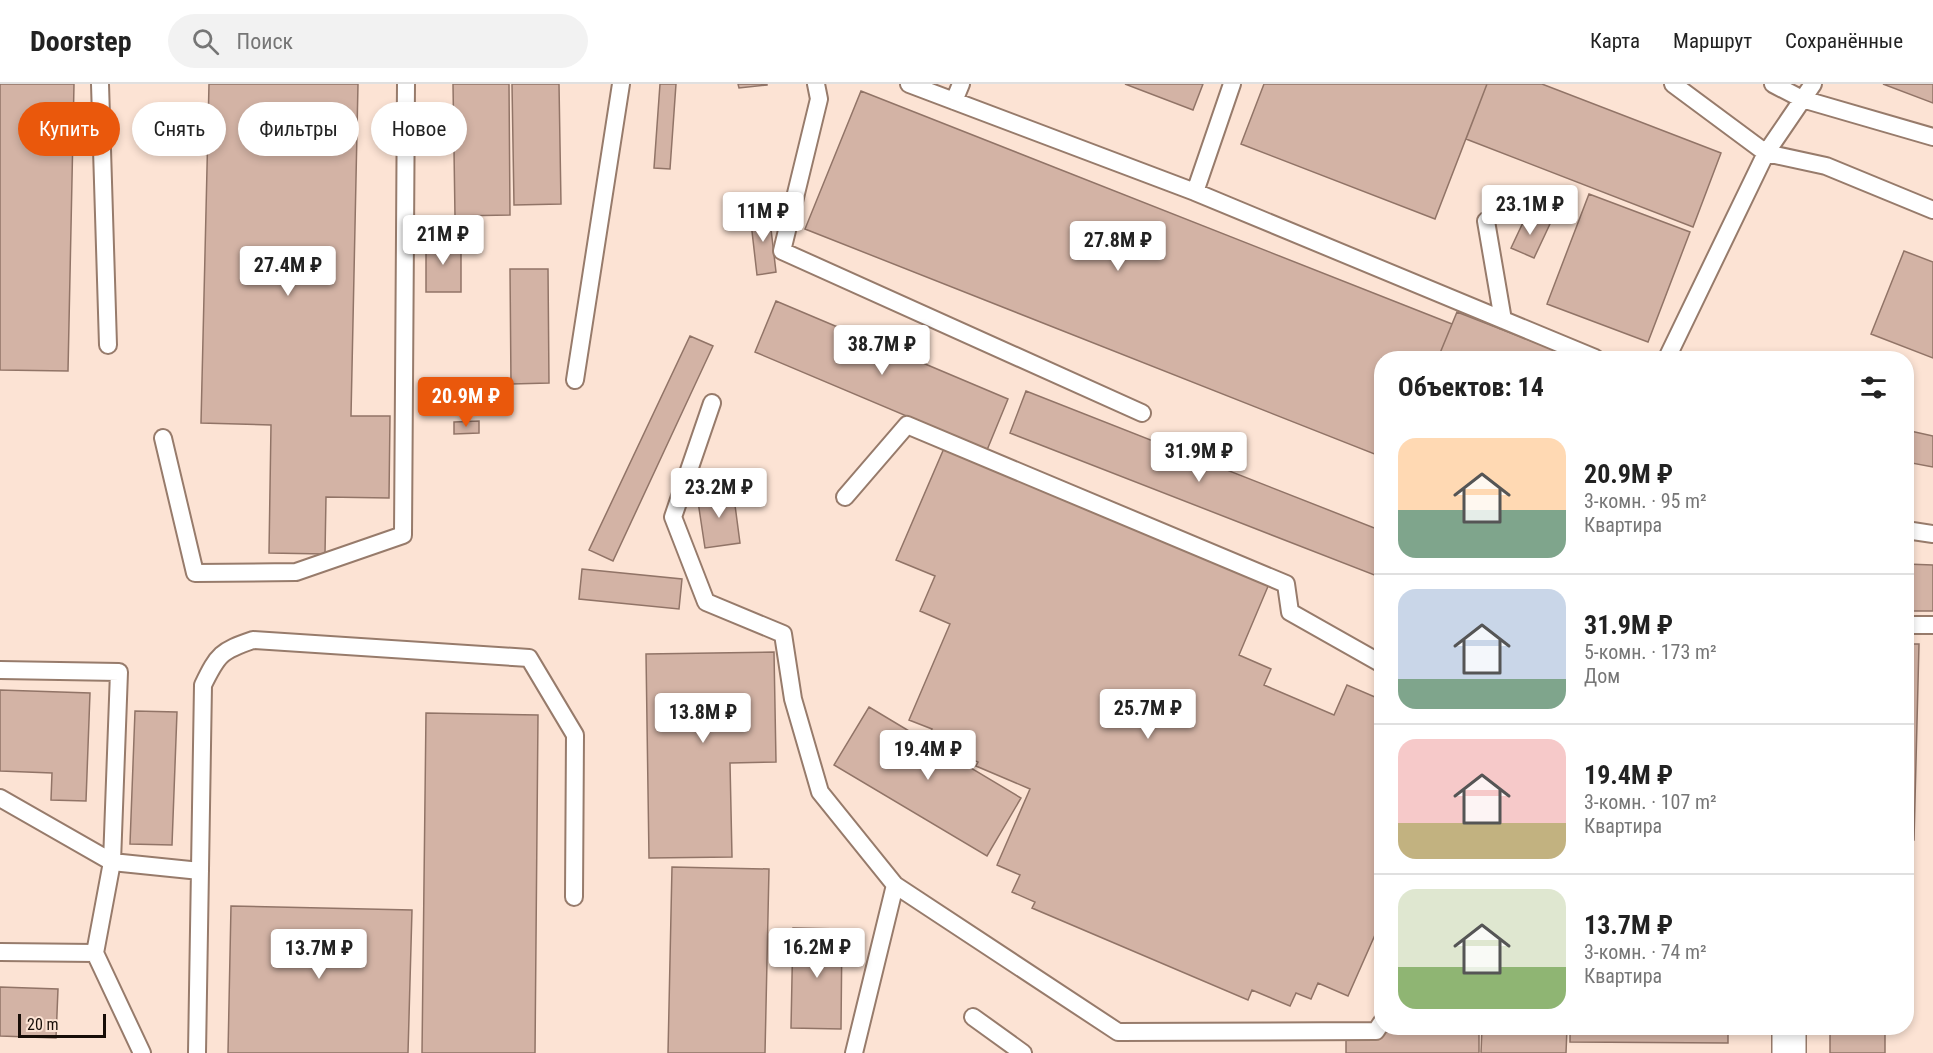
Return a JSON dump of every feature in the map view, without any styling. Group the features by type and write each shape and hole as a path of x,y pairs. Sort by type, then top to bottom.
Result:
{"street":[{"path":"1789,1035 1789,1053"}],"lane":[{"path":"100,84 108,345"},
{"path":"163,438 195,573 296,572 403,535 406,84"},
{"path":"575,380 621,84"},
{"path":"816,84 819,99 782,251 1142,413"},
{"path":"909,84 1195,192 1578,351"},
{"path":"954,101 961,84"},
{"path":"1195,192 1233,84"},
{"path":"1673,84 1766,153 1826,166 1933,210"},
{"path":"1773,84 1802,99 1933,137"},
{"path":"1670,351 1766,153 1814,84"},
{"path":"1486,221 1503,320"},
{"path":"712,403 674,517 706,602 783,634 794,699 819,792 895,885 1118,1032 1374,1031"},
{"path":"845,497 907,425 1286,584 1290,612 1374,659"},
{"path":"1914,531 1933,534"},
{"path":"1914,625 1933,626"},
{"path":"197,1053 203,685 214,662 230,648 253,640 529,658 575,735 574,897"},
{"path":"0,670 119,672 112,862 95,953 141,1053"},
{"path":"0,798 112,862 200,870"},
{"path":"854,1053 895,885"},
{"path":"0,952 95,953"},
{"path":"973,1017 1023,1053"}],"building":[{"path":"0,84 74,84 74,102 18,102 18,156 72,156 68,371 0,370"},
{"path":"209,84 358,84 358,102 238,102 238,156 356,156 351,416 390,416 389,498 326,497 325,554 269,553 271,425 201,423 207,156 226,156 226,102 209,102"},
{"path":"453,84 509,84 510,215 455,216 454,156 467,156 467,102 453,102"},
{"path":"512,84 559,84 561,204 514,205"},
{"path":"660,84 676,84 670,169 654,168"},
{"path":"738,84 767,84 767,85 739,88"},
{"path":"1125,84 1203,84 1193,110"},
{"path":"1264,84 1487,84 1435,219 1241,144"},
{"path":"1487,84 1542,84 1721,153 1693,227 1466,139"},
{"path":"1883,84 1933,84 1933,103"},
{"path":"861,91 1452,324 1441,351 1374,351 1374,454 805,229"},
{"path":"1589,194 1690,232 1648,342 1547,304"},
{"path":"769,212 776,272 757,275 750,214"},
{"path":"1527,214 1550,224 1534,258 1511,248"},
{"path":"426,241 461,241 461,292 426,292"},
{"path":"1904,251 1933,262 1933,358 1871,334"},
{"path":"510,269 548,269 549,383 511,384"},
{"path":"776,301 1008,399 987,450 755,352"},
{"path":"1457,312 1557,351 1441,351"},
{"path":"690,336 713,346 613,561 589,550"},
{"path":"1026,391 1374,528 1374,575 1010,433"},
{"path":"479,421 479,433 454,434 454,422"},
{"path":"1914,432 1933,436 1933,467 1914,463"},
{"path":"945,446 1269,584 1239,655 1271,669 1264,685 1334,715 1347,685 1374,697 1374,937 1348,996 1318,983 1311,999 1296,993 1290,1006 1252,990 1248,1000 1032,908 1035,902 1012,892 1020,875 997,865 1030,789 976,766 978,762 927,740 932,729 909,720 950,624 920,611 935,576 896,560"},
{"path":"733,490 740,543 705,548 697,495"},
{"path":"1914,564 1933,565 1933,611 1914,611"},
{"path":"582,569 682,579 679,609 579,599"},
{"path":"1914,644 1919,644 1914,840"},
{"path":"774,652 776,762 730,763 732,857 649,858 646,654"},
{"path":"0,690 90,693 86,801 51,800 52,773 0,771"},
{"path":"869,707 1021,798 987,856 834,765"},
{"path":"135,711 177,712 172,845 130,844"},
{"path":"426,713 538,715 535,1053 422,1053"},
{"path":"672,867 769,869 765,1053 668,1053"},
{"path":"231,906 412,910 408,1053 228,1053"},
{"path":"793,928 842,929 841,1029 791,1028"},
{"path":"0,987 58,989 56,1038 0,1036"},
{"path":"1346,1032 1374,1032 1374,1035 1479,1035 1479,1053 1346,1053"},
{"path":"1482,1035 1567,1035 1566,1053 1481,1053"},
{"path":"1570,1035 1728,1035 1728,1043 1570,1042"},
{"path":"1830,1035 1885,1035 1885,1053 1830,1053"}]}
